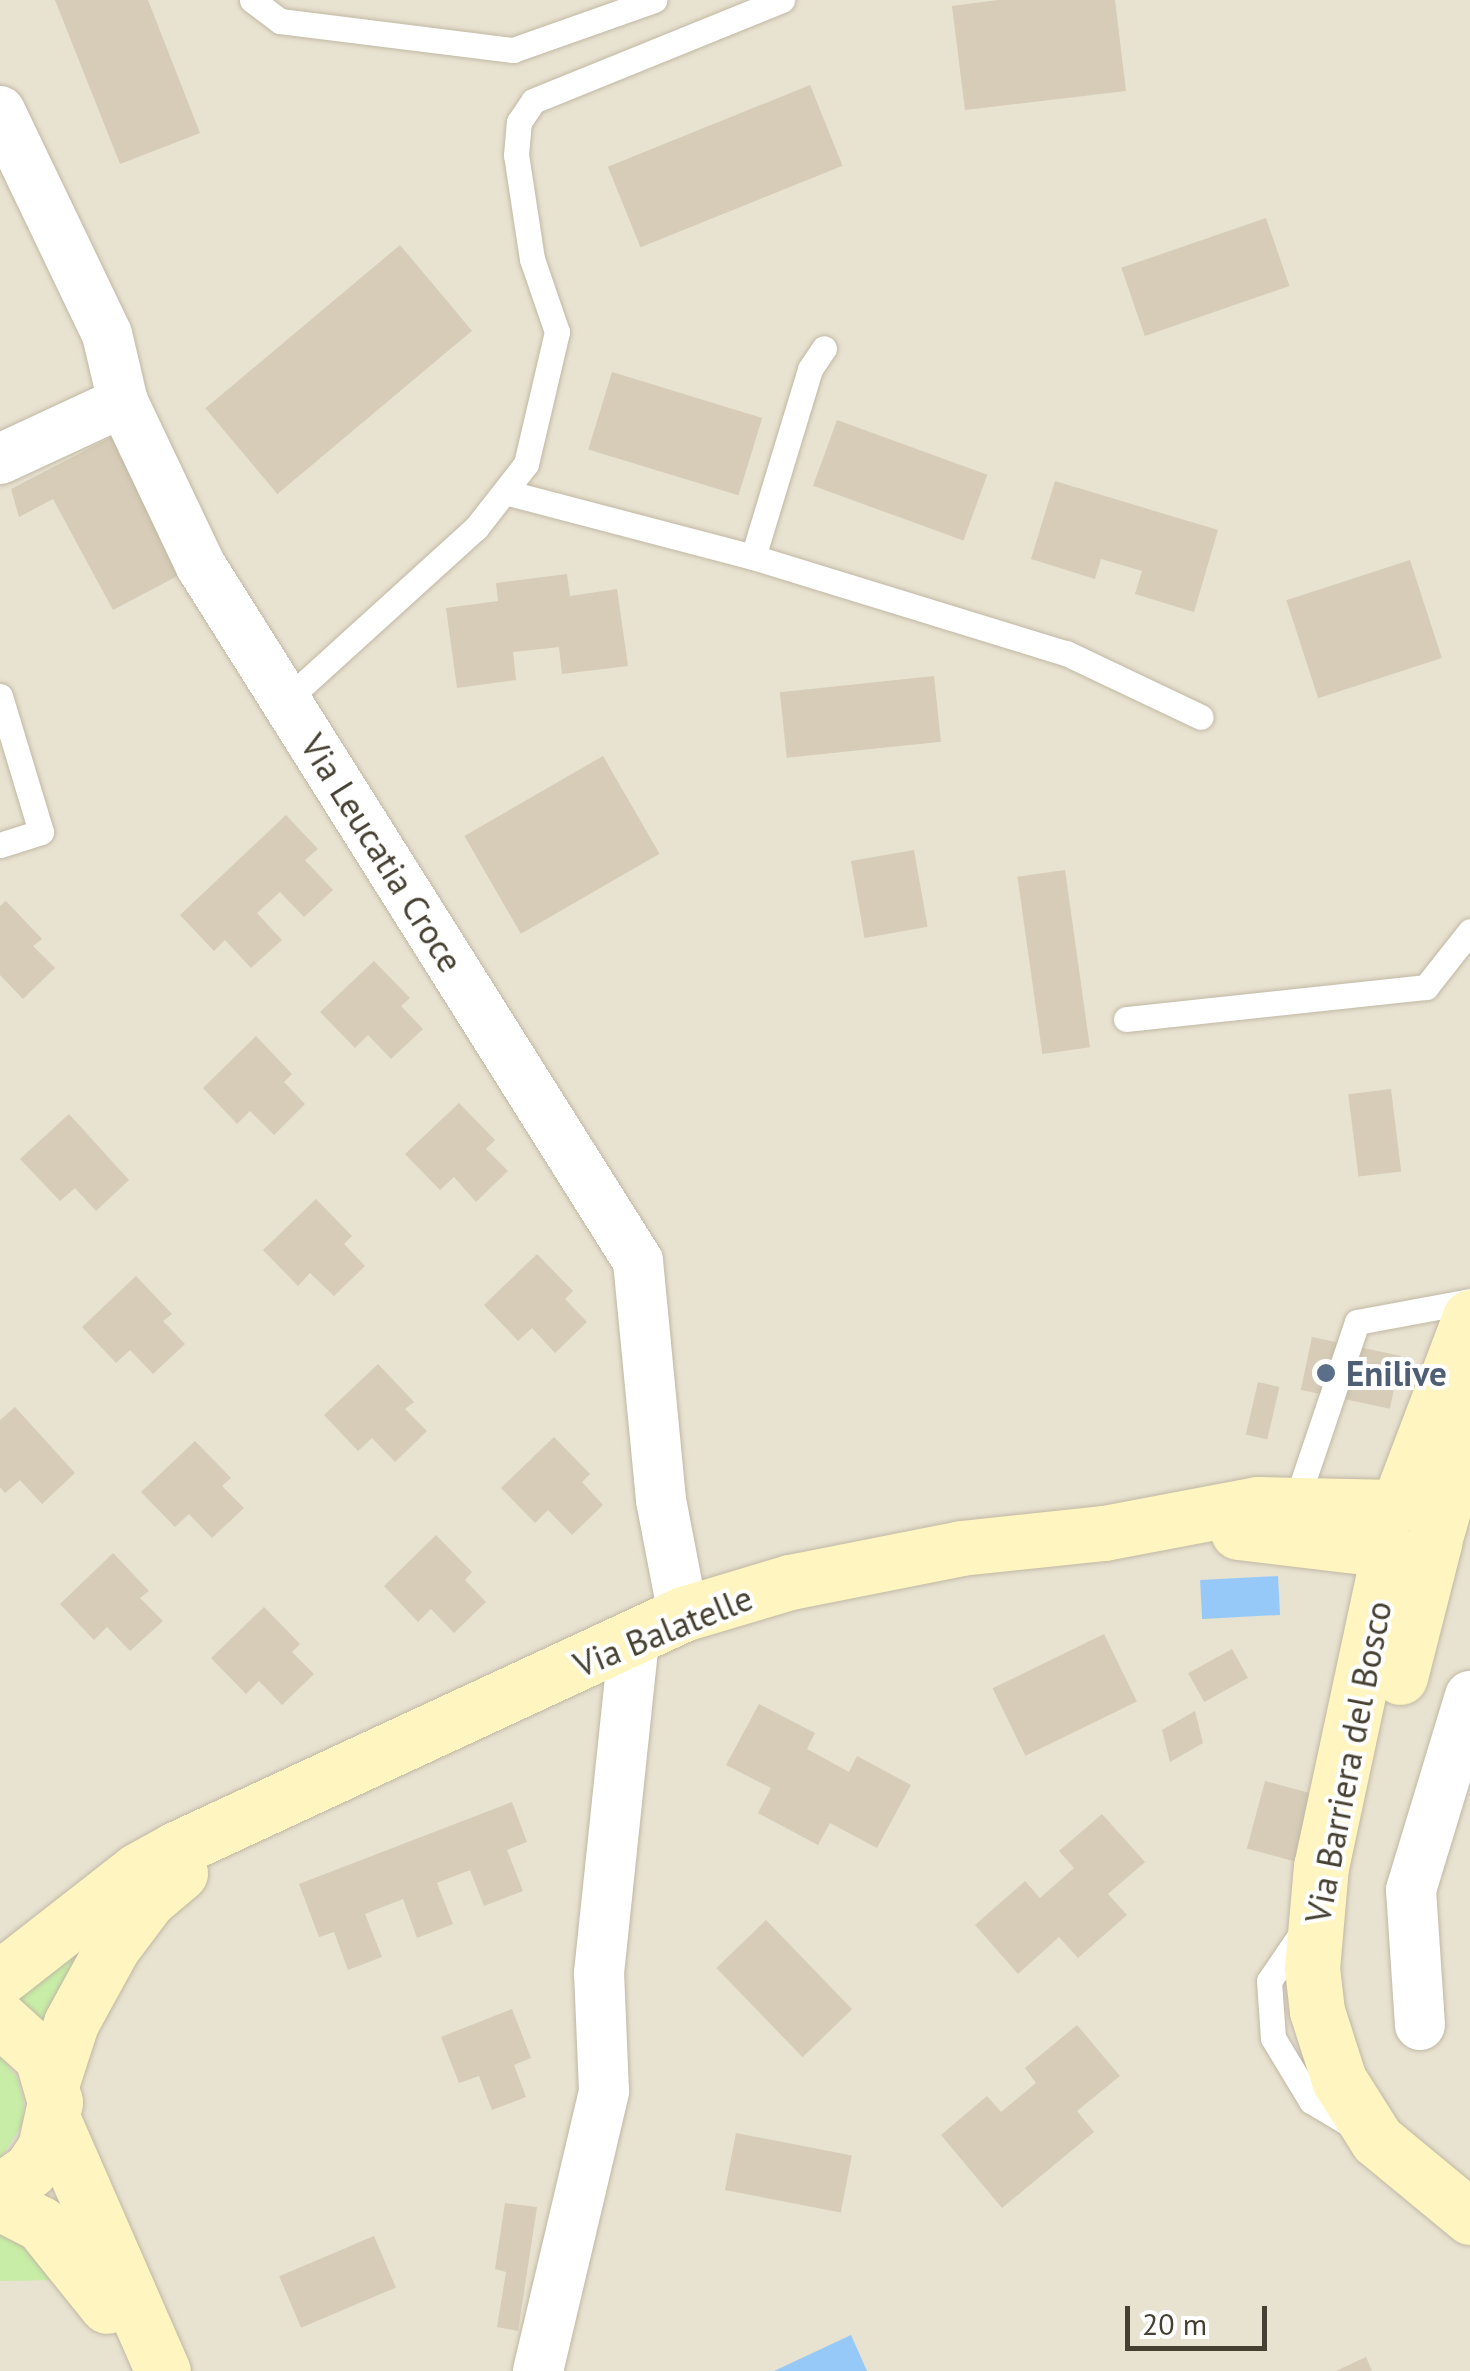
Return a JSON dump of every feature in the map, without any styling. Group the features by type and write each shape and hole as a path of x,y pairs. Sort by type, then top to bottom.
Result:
{"main road":[{"path":"1411,1516 1470,1318"},
{"path":"1411,1516 1470,1415"},
{"name":"Via Balatelle","path":"248,1816 684,1614 864,1565 1104,1532 1303,1513 1411,1516"},
{"path":"1303,1513 1351,1570 1377,1614"},
{"name":"Via Barriera del Bosco","path":"1411,1516 1377,1614 1314,1915 1312,1968 1325,2046 1377,2140 1470,2217"},
{"name":"Via Barriera del Bosco","path":"1411,1516 1352,1872 1345,1967 1357,2028 1399,2107 1470,2178"},
{"path":"0,1978 138,1870 248,1816"},
{"path":"0,2191 30,2170 53,2102 71,2023 148,1900 248,1816"},
{"path":"0,2020 26,2036 163,2371"},
{"path":"0,2203 41,2224 67,2251 152,2371"}],"street":[{"name":"Via Leucatia Croce","path":"0,111 107,334 123,402 200,566 638,1261 661,1500 684,1614"},
{"path":"0,459 123,402"},
{"path":"538,2371 604,2091 599,1973 634,1638"},
{"path":"1420,2024 1411,1890 1470,1696"}],"lane":[{"path":"252,0 280,20 513,50 654,0"},
{"path":"286,701 510,493 526,464 557,332 532,260 516,155 519,122 533,101 552,90 782,0"},
{"path":"752,557 810,369 824,348"},
{"path":"510,493 752,557 1066,652 1201,717"},
{"path":"0,696 41,832 0,845"},
{"path":"1126,1019 1426,988 1470,931"},
{"path":"1303,1513 1357,1322 1470,1302"}],"shaded area":[{"path":"0,0 1470,0 1470,2371 0,2371"}],"green space":[{"path":"105,1919 51,2025 12,1997"},
{"path":"0,2056 18,2079 24,2102 22,2125 0,2159"},
{"path":"0,2234 41,2257 56,2280 0,2281"}],"water":[{"path":"1278,1576 1280,1615 1202,1619 1200,1580"},
{"path":"851,2335 867,2371 774,2371"}],"building":[{"path":"55,0 148,0 200,133 120,164"},
{"path":"998,0 1115,0 1126,91 965,110 952,6"},
{"path":"810,85 843,166 640,247 608,167"},
{"path":"1266,218 1289,286 1145,336 1121,268"},
{"path":"400,245 472,331 277,494 205,408"},
{"path":"612,372 762,418 738,495 588,449"},
{"path":"837,420 987,475 963,541 813,486"},
{"path":"113,436 185,572 113,610 53,499 19,517 11,489"},
{"path":"1055,481 1218,530 1194,612 1135,594 1142,571 1101,559 1095,579 1031,559"},
{"path":"1410,560 1442,658 1318,698 1286,600"},
{"path":"567,574 570,596 617,589 628,666 562,674 559,647 513,652 516,680 457,688 446,608 498,601 496,583"},
{"path":"934,676 941,742 787,758 780,692"},
{"path":"603,756 660,854 521,934 464,836"},
{"path":"286,815 318,849 305,860 333,890 304,917 280,892 257,913 282,940 251,968 225,940 214,951 180,915"},
{"path":"914,850 928,927 865,938 851,861"},
{"path":"1065,870 1090,1047 1042,1054 1017,877"},
{"path":"6,901 42,939 33,946 55,968 23,999 0,975 0,906"},
{"path":"374,961 410,998 401,1006 423,1029 391,1059 368,1035 355,1048 320,1012"},
{"path":"256,1036 292,1074 284,1082 305,1104 274,1135 250,1111 237,1124 203,1088"},
{"path":"1391,1089 1401,1171 1358,1177 1348,1094"},
{"path":"459,1103 495,1140 486,1149 508,1171 476,1202 454,1177 440,1190 405,1154"},
{"path":"69,1114 129,1180 96,1211 75,1188 60,1201 20,1159"},
{"path":"316,1199 352,1236 344,1244 365,1266 334,1296 310,1273 298,1286 263,1250"},
{"path":"537,1254 573,1291 565,1299 587,1322 555,1353 532,1328 518,1341 484,1305"},
{"path":"136,1276 172,1314 163,1321 185,1344 153,1374 130,1350 116,1363 82,1327"},
{"path":"1312,1337 1401,1356 1390,1409 1301,1390"},
{"path":"378,1364 414,1402 405,1409 427,1431 395,1462 372,1438 358,1451 324,1415"},
{"path":"1258,1382 1279,1387 1267,1440 1246,1435"},
{"path":"15,1407 75,1473 42,1504 20,1480 5,1493 0,1487 0,1420"},
{"path":"554,1437 590,1474 582,1482 603,1505 572,1535 548,1510 535,1523 501,1488"},
{"path":"195,1441 231,1478 222,1486 244,1508 212,1538 189,1514 175,1527 141,1492"},
{"path":"436,1535 472,1572 465,1580 486,1602 454,1633 431,1609 418,1622 384,1586"},
{"path":"113,1553 149,1591 140,1598 163,1621 130,1651 107,1627 94,1640 60,1604"},
{"path":"264,1607 300,1644 292,1652 314,1674 282,1705 259,1681 246,1694 211,1658"},
{"path":"1104,1634 1137,1701 1025,1756 993,1688"},
{"path":"1232,1649 1248,1678 1204,1702 1188,1673"},
{"path":"759,1704 815,1733 807,1749 849,1772 857,1756 911,1785 877,1848 830,1823 818,1845 758,1813 771,1788 726,1765"},
{"path":"1195,1711 1203,1743 1170,1762 1162,1730"},
{"path":"1265,1781 1321,1796 1303,1864 1247,1849"},
{"path":"512,1802 527,1842 507,1850 523,1891 484,1906 470,1870 437,1883 453,1924 417,1938 403,1899 365,1914 382,1957 348,1970 334,1932 319,1937 299,1884"},
{"path":"1102,1814 1145,1862 1108,1894 1127,1915 1078,1958 1059,1937 1018,1974 975,1925 1025,1881 1040,1898 1074,1868 1059,1851"},
{"path":"766,1920 852,2009 803,2057 716,1968"},
{"path":"512,2009 531,2058 514,2065 526,2097 492,2110 479,2076 459,2083 441,2037"},
{"path":"1077,2025 1120,2076 1077,2111 1094,2132 1002,2208 941,2135 987,2096 1001,2112 1036,2083 1025,2068"},
{"path":"736,2133 852,2156 841,2212 725,2190"},
{"path":"505,2203 537,2207 518,2331 497,2327 506,2272 495,2269"},
{"path":"374,2236 396,2288 301,2328 279,2276"},
{"path":"1366,2357 1372,2371 1336,2371"}],"place":[{"name":"Enilive","path":"1326,1373"}]}
